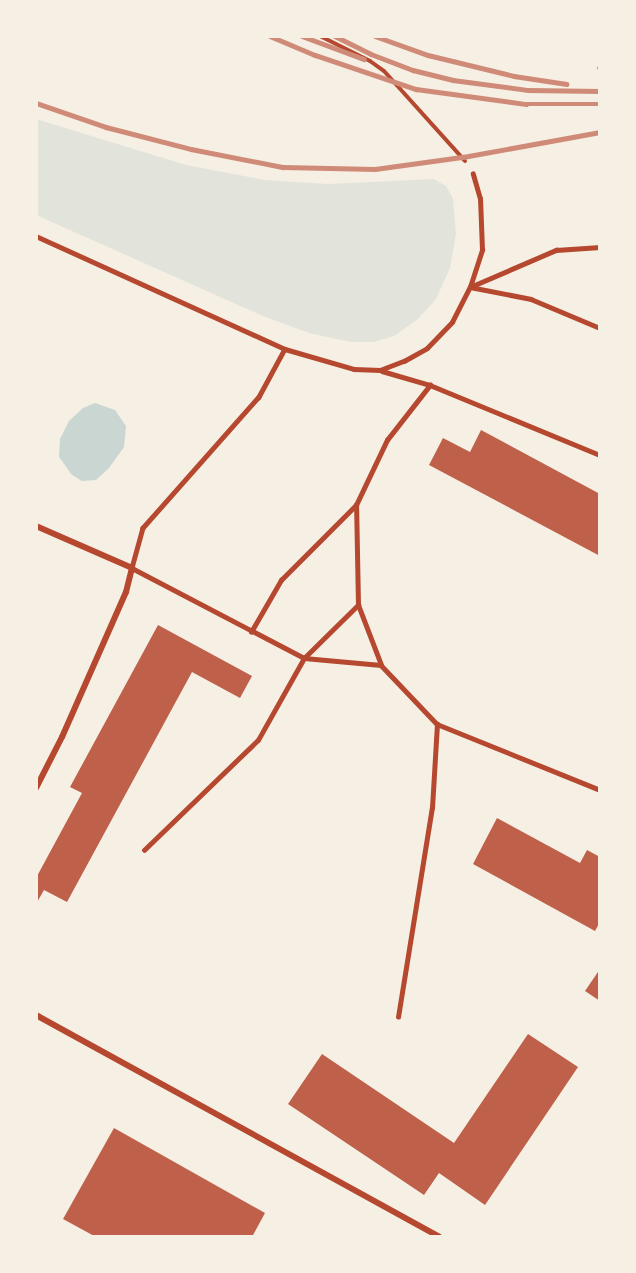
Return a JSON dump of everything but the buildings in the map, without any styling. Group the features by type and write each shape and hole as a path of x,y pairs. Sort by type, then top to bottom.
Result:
{"street":[{"path":"36,526 132,568 126,592 108,634 62,737 36,788"},
{"path":"36,1015 439,1237"}],"lane":[{"path":"380,370 404,361 427,348 452,322 470,286 482,250 480,199 473,174"},
{"path":"36,236 285,349 354,369 380,370 430,385 600,456"},
{"path":"470,286 556,250 600,247"},
{"path":"470,286 531,299 600,328"},
{"path":"285,349 259,397 143,528 132,568 304,658 381,665"},
{"path":"251,632 281,580 356,505 387,440 430,385"},
{"path":"356,505 358,605 381,665 437,724 600,790"},
{"path":"144,850 258,740 304,658 358,605"},
{"path":"398,1017 432,808 437,724"}],"path":[{"path":"320,36 370,61 384,71 464,157 473,174"}],"shaded area":[{"path":"36,119 186,165 265,180 328,184 434,179 446,186 453,198 456,234 450,268 436,299 418,319 394,336 374,342 351,342 309,333 263,316 36,215"},
{"path":"95,403 115,410 126,426 124,447 109,468 96,480 82,481 72,475 59,457 60,439 69,421 83,408"}],"railway":[{"path":"270,36 315,55 416,89 526,104 600,104"},
{"path":"302,36 364,59"},
{"path":"335,36 371,54 413,70 453,80 528,90 600,91"},
{"path":"375,36 428,55 514,76 566,84"},
{"path":"36,103 106,127 191,149 283,167 375,169 463,157 600,132"}]}
